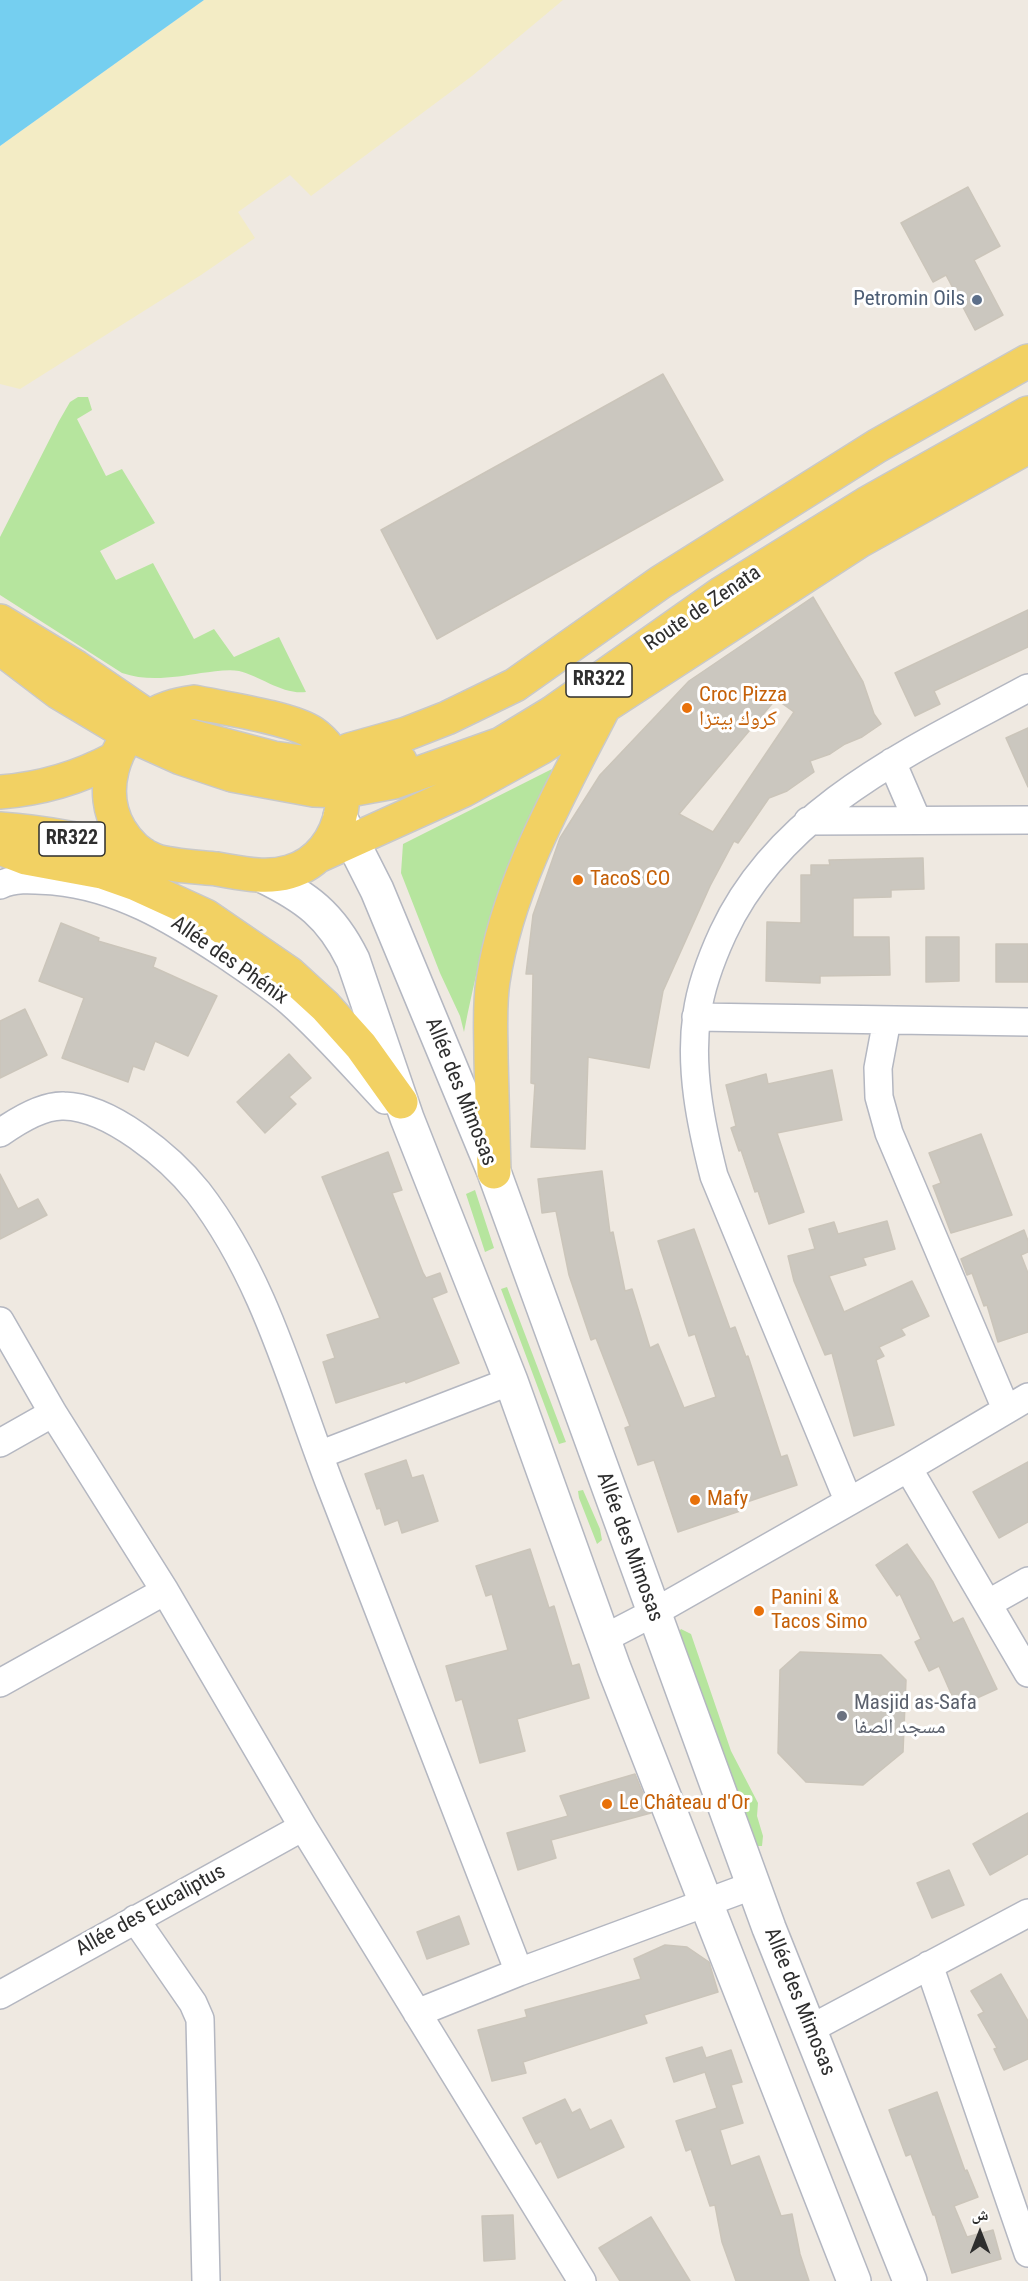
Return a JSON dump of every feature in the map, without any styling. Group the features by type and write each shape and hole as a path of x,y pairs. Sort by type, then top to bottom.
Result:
{"main road":[{"name":"Route de Zenata","path":"262,876 292,872 318,856 341,794 372,745 428,726 482,703 515,685 661,582 877,446 1028,361"},
{"name":"Route de Zenata","path":"341,794 490,726 801,523 1028,395"},
{"name":"Route de Zenata","path":"341,794 394,782 501,744 561,707 722,593 866,504 1028,413"},
{"name":"Route de Zenata","path":"132,737 182,758 232,775 341,794 446,799 502,771 542,747 861,540 1028,447"},
{"path":"0,621 76,667 132,737"},
{"path":"0,648 58,692 132,737"},
{"path":"0,792 24,790 66,781 89,773 177,704 194,702 302,726 324,743 341,794"},
{"path":"494,1172 490,1011 502,932 514,897 552,808 604,707"},
{"name":"RR322","path":"132,737 108,785 112,812 124,836 142,854 154,861 262,876"},
{"name":"Allée des Mimosas","path":"341,794 377,890 494,1172 753,1885 910,2281"},
{"name":"RR322","path":"0,829 90,842 142,854"},
{"path":"0,848 26,858 102,872 146,888 206,916 289,973 325,1006 362,1046 406,1116"},
{"path":"262,876 293,891 321,912 344,942 353,960 406,1116 511,1381 603,1639 854,2281"}],"street":[{"path":"848,1500 714,1176 703,1130 696,1080 696,1017 701,988 711,958 731,916 757,875 783,844 808,821 892,762 1028,688"},
{"path":"892,762 917,820"},
{"path":"808,821 1028,820"},
{"name":"Allée des Phénix","path":"0,885 7,882 35,880 73,883 138,904 178,923 271,986 290,1002 406,1116"},
{"path":"696,1017 1028,1022"},
{"path":"603,1639 908,1468 1017,1403 889,1133 879,1097 878,1068 887,1020"},
{"path":"0,1133 39,1112 62,1106 86,1109 129,1129 161,1154 196,1190 235,1245 267,1311 319,1455 519,1972"},
{"path":"0,1321 53,1413 165,1591 303,1827 582,2281"},
{"path":"319,1455 511,1381"},
{"path":"0,1443 53,1413"},
{"path":"908,1468 1028,1673"},
{"path":"989,1603 1028,1581"},
{"path":"0,1683 165,1591"},
{"name":"Allée des Eucaliptus","path":"0,1995 303,1827"},
{"path":"417,2013 519,1972 753,1885"},
{"path":"810,2029 1028,1913"},
{"path":"135,1919 192,2003 200,2019 206,2281"},
{"path":"929,1965 1028,2253"}],"green space":[{"path":"78,397 88,397 92,410 77,419 106,476 122,469 155,523 100,551 116,580 153,563 194,639 214,629 234,657 279,637 306,692 289,691 247,673 234,670 162,678 122,673 0,595 0,537 59,421 70,402"},
{"path":"552,769 498,899 481,955 464,1032 460,1016 440,973 401,873 403,844"},
{"path":"475,1190 494,1248 485,1252 466,1194"},
{"path":"507,1287 566,1442 559,1444 501,1289"},
{"path":"583,1490 600,1529 602,1540 597,1544 579,1498 578,1491"},
{"path":"681,1629 691,1634 731,1751 758,1803 757,1816 763,1836 762,1846 756,1846 671,1641"}],"sand":[{"path":"204,0 563,0 472,76 311,196 290,175 238,212 255,238 201,275 20,389 0,384 0,146"}],"water":[{"path":"0,0 204,0 0,146"}],"building":[{"path":"968,187 1000,246 974,260 1003,315 975,330 946,275 933,282 901,223"},
{"path":"663,374 723,480 437,639 381,530"},
{"path":"813,597 863,682 874,714 881,724 830,754 810,761 814,772 787,791 769,798 738,843 734,841 710,886 663,991 649,1068 588,1057 585,1149 531,1147 535,1084 531,1083 533,974 526,974 533,915 560,838 600,775 689,681","holes":["776,699 794,712 713,832 679,814"]},
{"path":"1028,610 1028,647 934,691 940,704 915,716 895,673"},
{"path":"1028,728 1028,787 1006,738"},
{"path":"923,858 924,889 891,890 891,897 853,898 853,937 889,937 890,975 820,976 820,983 766,981 767,922 801,923 801,875 811,875 811,865 830,865 829,860"},
{"path":"61,923 99,938 98,941 156,958 153,967 217,996 188,1056 155,1041 144,1070 133,1066 128,1082 62,1058 84,998 39,981"},
{"path":"926,937 959,937 959,981 926,982"},
{"path":"996,944 1028,944 1028,982 996,982"},
{"path":"25,1009 47,1055 0,1078 0,1021"},
{"path":"289,1054 311,1078 289,1097 296,1104 265,1133 237,1102"},
{"path":"832,1070 842,1120 777,1133 804,1212 769,1224 758,1191 755,1192 731,1128 736,1126 726,1085 766,1074 768,1084"},
{"path":"981,1134 1012,1215 951,1233 933,1186 941,1183 929,1153"},
{"path":"388,1152 402,1190 392,1193 423,1273 426,1278 440,1273 447,1292 432,1298 459,1363 406,1383 405,1381 336,1403 323,1362 335,1358 327,1335 380,1318 322,1177"},
{"path":"602,1171 610,1233 613,1232 625,1291 632,1289 650,1348 658,1344 684,1408 716,1397 695,1334 689,1336 658,1241 694,1229 730,1329 735,1327 746,1357 748,1356 781,1457 787,1455 797,1485 738,1505 740,1511 678,1532 654,1460 638,1465 625,1428 630,1426 596,1338 591,1340 569,1275 556,1211 542,1213 538,1179"},
{"path":"0,1174 18,1209 38,1199 47,1215 0,1239"},
{"path":"887,1221 895,1249 863,1258 866,1265 829,1276 844,1312 912,1281 929,1316 901,1329 905,1335 879,1347 884,1356 876,1360 894,1425 854,1436 832,1353 825,1355 794,1281 788,1256 815,1249 809,1229 834,1222 838,1234"},
{"path":"1024,1230 1028,1241 1028,1252 1021,1255 1028,1273 1028,1332 998,1342 987,1305 984,1306 972,1273 967,1275 961,1259"},
{"path":"406,1460 412,1478 423,1475 438,1521 402,1533 398,1520 385,1525 365,1474"},
{"path":"1028,1462 1028,1522 999,1538 973,1492"},
{"path":"907,1544 933,1582 953,1623 963,1618 997,1689 957,1707 939,1666 929,1671 915,1642 921,1639 900,1594 897,1596 876,1565"},
{"path":"530,1549 549,1608 554,1606 572,1666 579,1664 589,1698 517,1719 525,1751 480,1763 462,1699 456,1701 446,1666 508,1650 492,1594 486,1596 476,1566"},
{"name":"Masjid as-Safa مسجد الصفا","path":"800,1652 881,1655 906,1680 903,1752 863,1785 806,1782 778,1753 780,1670"},
{"name":"Le Château d'Or","path":"635,1774 651,1813 551,1840 556,1858 518,1870 507,1833 568,1816 560,1796"},
{"path":"1028,1813 1028,1854 990,1875 973,1844"},
{"path":"949,1870 964,1905 932,1918 917,1883"},
{"path":"459,1916 469,1944 427,1959 417,1932"},
{"path":"665,1945 687,1947 709,1962 718,1992 644,2015 647,2023 523,2062 526,2073 492,2081 478,2030 527,2017 525,2010 641,1979 634,1959"},
{"path":"1001,1974 1028,2021 1028,2059 1004,2070 994,2049 997,2048 978,2015 984,2012 971,1991"},
{"path":"702,2047 706,2058 731,2050 742,2082 731,2085 743,2123 720,2130 731,2166 759,2156 781,2216 792,2214 800,2254 809,2281 736,2281 722,2242 715,2205 710,2206 691,2149 686,2151 676,2121 717,2108 705,2072 674,2082 666,2058"},
{"path":"937,2092 965,2171 967,2170 978,2197 954,2206 967,2237 993,2230 1001,2259 952,2273 935,2215 933,2215 911,2154 906,2156 889,2110"},
{"path":"565,2099 572,2113 580,2109 590,2130 611,2120 624,2147 558,2178 541,2141 536,2144 523,2118"},
{"path":"513,2215 515,2259 484,2261 482,2216"},
{"path":"651,2217 690,2281 620,2281 599,2248"}],"place":[{"name":"Petromin Oils","path":"977,300"},
{"name":"Croc Pizza كروك بيتزا","path":"687,708"},
{"name":"TacoS CO","path":"578,880"},
{"name":"Mafy","path":"695,1500"},
{"name":"Panini & Tacos Simo","path":"759,1611"},
{"name":"Masjid as-Safa مسجد الصفا","path":"842,1716"},
{"name":"Le Château d'Or","path":"607,1804"}]}
